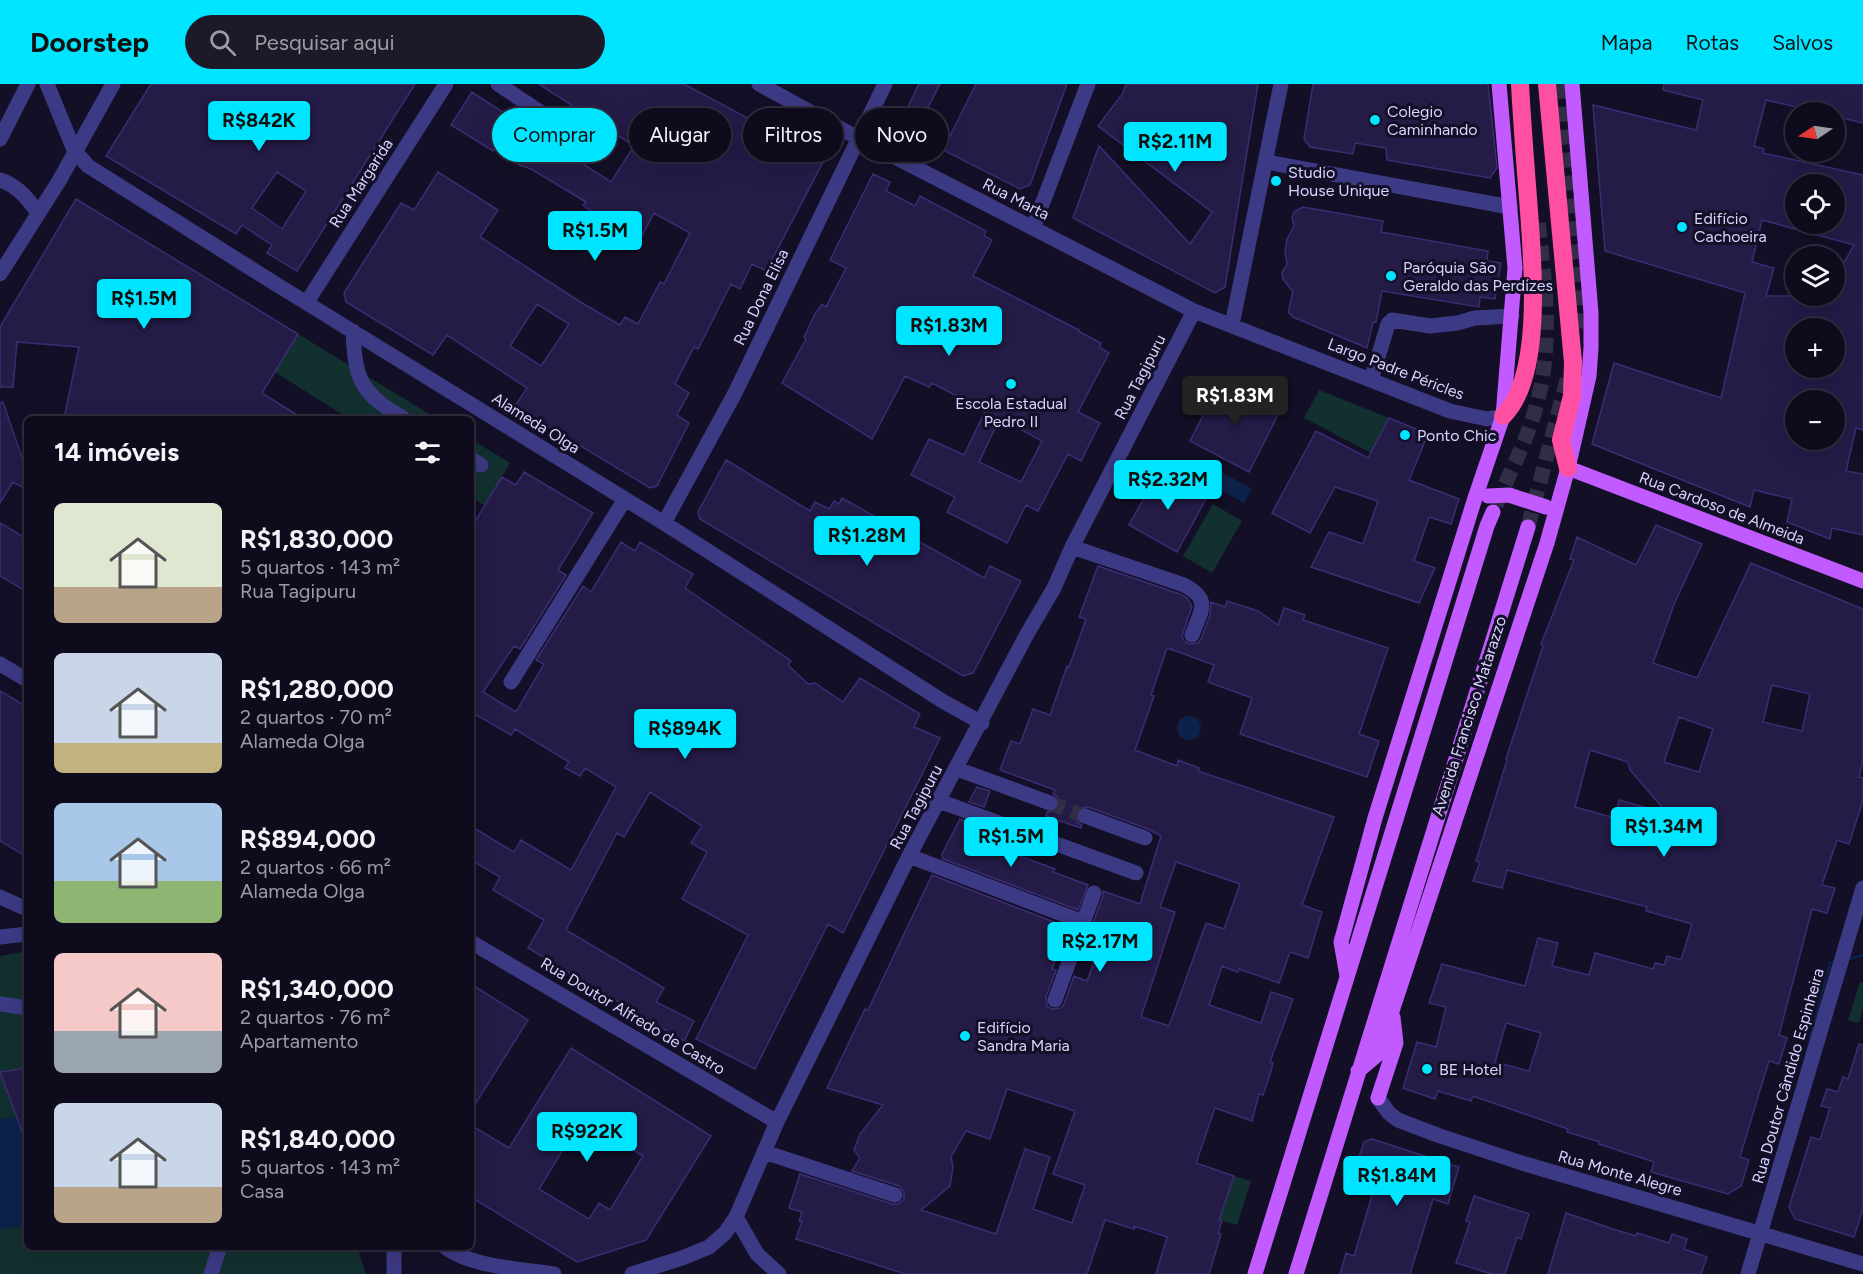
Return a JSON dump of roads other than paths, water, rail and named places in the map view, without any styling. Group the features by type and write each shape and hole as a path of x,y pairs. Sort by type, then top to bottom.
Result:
{"highway":[{"path":"1503,417 1516,401 1526,365 1533,324 1532,263 1520,84"},
{"name":"Avenida Francisco Matarazzo","path":"1548,84 1573,362 1572,396 1561,440 1568,468"}],"main road":[{"path":"1347,976 1341,942 1375,818 1481,497 1503,417 1515,268 1499,84"},
{"path":"1568,468 1589,376 1591,348 1591,313 1572,84"},
{"name":"Avenida Francisco Matarazzo","path":"1359,1071 1377,1055 1547,543 1551,508 1568,468"},
{"name":"Rua Cardoso de Almeida","path":"1568,468 1863,581"},
{"path":"1481,497 1509,495 1551,508"},
{"path":"1255,1274 1493,512"},
{"name":"Avenida Francisco Matarazzo","path":"1296,1274 1528,527"},
{"path":"1378,1098 1396,1043 1392,1011"}],"street":[{"path":"0,139 28,84"},
{"path":"47,84 74,150"},
{"path":"0,274 58,181 113,84"},
{"name":"Rua Margarida","path":"307,302 446,84"},
{"path":"498,84 534,108"},
{"name":"Rua Marta","path":"759,84 855,136"},
{"name":"Rua Dona Elisa","path":"873,108 885,84"},
{"path":"1033,228 1088,84"},
{"path":"1232,325 1281,84"},
{"name":"Rua Dona Elisa","path":"664,523 735,393 855,144"},
{"name":"Alameda Olga","path":"74,150 88,166 664,523 944,702 982,723"},
{"name":"Rua Marta","path":"905,162 1194,311"},
{"path":"1266,162 1510,207"},
{"path":"0,180 21,191 37,212"},
{"name":"Largo Padre Péricles","path":"1194,311 1450,411 1487,419 1503,417"},
{"name":"Rua Tagipuru","path":"632,1274 709,1247 725,1233 736,1217 777,1122 909,856 982,723 1027,634 1054,588 1072,547 1194,311"},
{"path":"1371,380 1388,324 1392,320 1430,326 1475,318 1512,316"},
{"path":"353,331 354,360 359,378 380,405 399,416"},
{"path":"511,682 625,499"},
{"path":"1072,547 1194,590 1201,597 1202,603 1192,634"},
{"path":"0,664 24,678"},
{"path":"957,769 1050,803"},
{"path":"939,801 1136,873"},
{"path":"1085,816 1145,838"},
{"path":"909,856 1083,922"},
{"name":"Rua Doutor Cândido Espinheira","path":"1748,1274 1858,920 1863,888"},
{"path":"1054,1000 1094,893"},
{"path":"0,897 24,908"},
{"path":"0,937 24,934"},
{"name":"Rua Doutor Alfredo de Castro","path":"474,944 777,1122"},
{"path":"0,1004 24,1008"},
{"name":"Rua Monte Alegre","path":"1378,1098 1389,1113 1409,1125 1522,1162 1863,1264"},
{"path":"764,1152 896,1195"},
{"path":"736,1217 757,1254 779,1274"},
{"path":"211,1274 219,1250"},
{"path":"394,1250 394,1274"},
{"path":"452,1250 471,1260 554,1274"}],"water":[{"path":"599,224 611,231 597,257 585,251"},
{"path":"1198,459 1252,489 1244,503 1190,473"},
{"path":"1189,716 1194,717 1200,723 1200,733 1194,739 1189,740 1184,739 1178,733 1177,728 1178,723 1184,717"},
{"path":"1863,954 1863,957 1831,964 1769,1194 1690,1237 1664,1274 1689,1237 1768,1194 1829,962"},
{"path":"16,1117 24,1137 24,1226 0,1229 0,1119"}],"tunnel":[{"path":"1559,84 1577,288 1576,329"},
{"path":"1496,505 1529,429 1542,381 1546,312 1538,221"},
{"path":"1528,527 1568,376"},
{"path":"1050,803 1085,816"}],"place":[{"name":"Colegio Caminhando","path":"1375,120"},
{"name":"Studio House Unique","path":"1276,181"},
{"name":"Edifício Cachoeira","path":"1682,227"},
{"name":"Paróquia São Geraldo das Perdizes","path":"1391,276"},
{"name":"Escola Estadual Pedro II","path":"1011,384"},
{"name":"Ponto Chic","path":"1405,435"},
{"name":"Edifício Sandra Maria","path":"965,1036"},
{"name":"BE Hotel","path":"1427,1069"}]}
